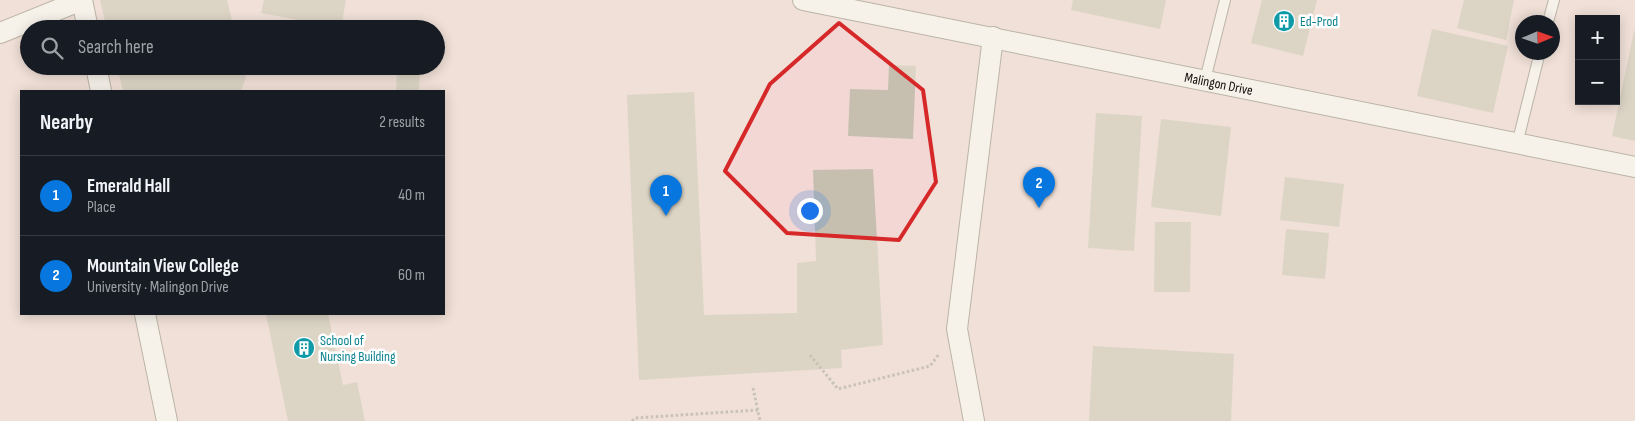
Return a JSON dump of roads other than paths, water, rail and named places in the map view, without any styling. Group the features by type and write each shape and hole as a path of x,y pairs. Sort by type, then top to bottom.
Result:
{"street":[{"path":"32,20 82,0 86,20"},
{"name":"Malingon Drive","path":"803,0 1635,167"},
{"path":"0,33 20,25"},
{"path":"974,421 956,329 993,37"},
{"path":"98,75 101,90"},
{"path":"145,315 167,421"}],"lane":[{"path":"1206,80 1225,0"},
{"path":"1550,15 1554,0"},
{"path":"1516,144 1538,60"}],"place":[{"name":"Ed-Prod","path":"1284,21"},
{"name":"Mountain View College","path":"1039,208"},
{"name":"Emerald Hall","path":"666,216"},
{"name":"School of Nursing Building","path":"304,348"}]}
